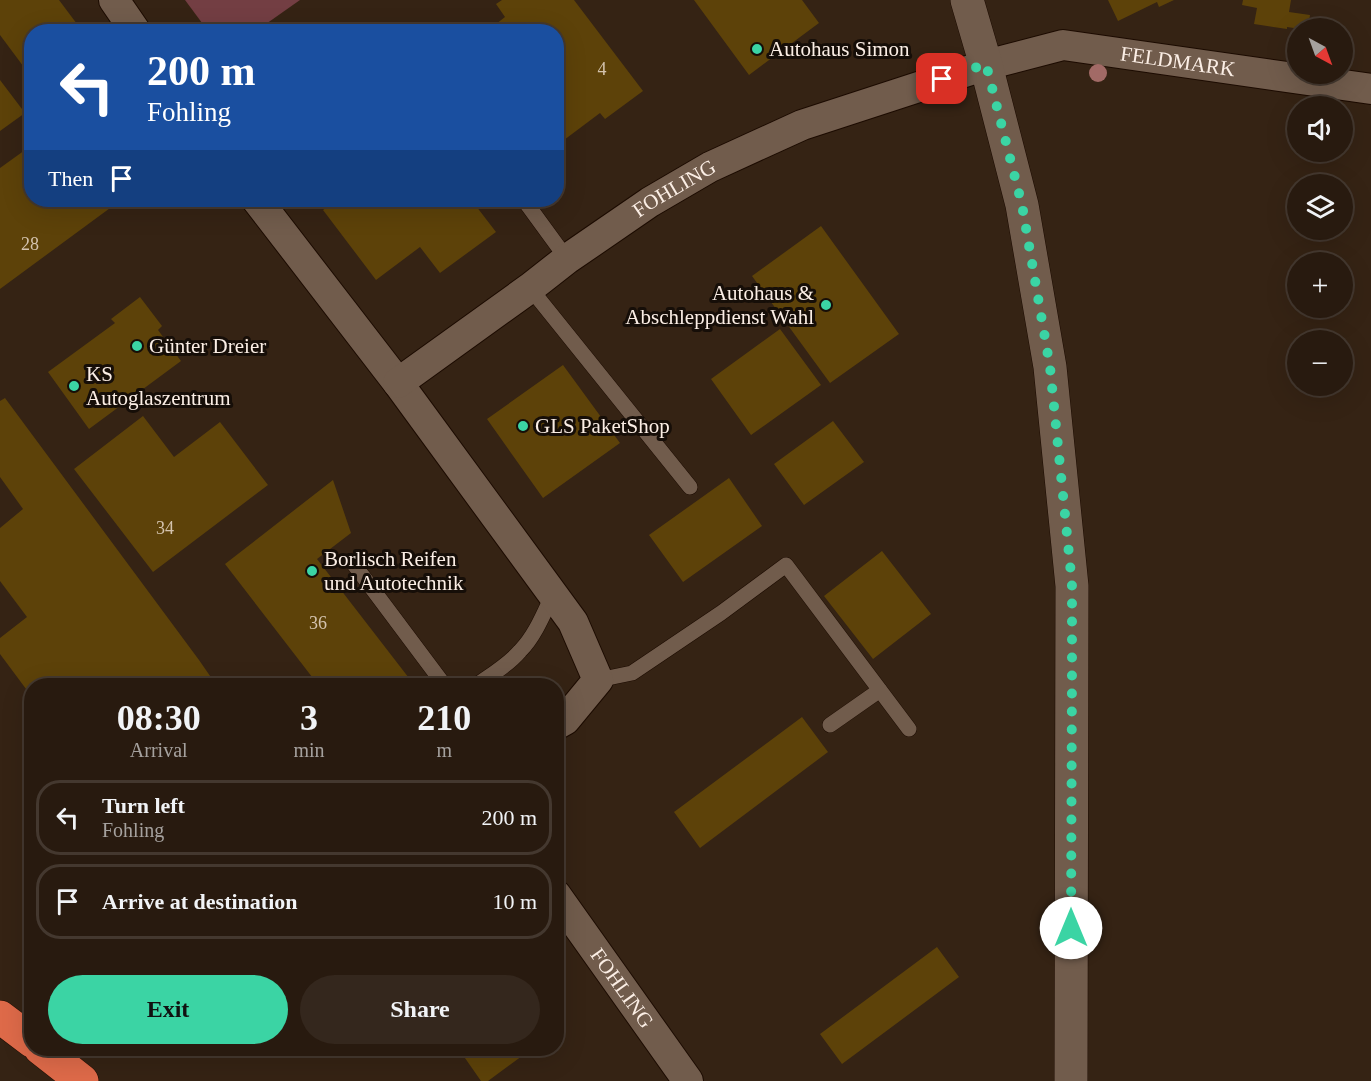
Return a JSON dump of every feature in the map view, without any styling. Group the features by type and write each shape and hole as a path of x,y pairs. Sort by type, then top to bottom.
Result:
{"highway":[{"path":"0,1017 24,1035"},
{"path":"50,1056 82,1081"}],"main road":[{"path":"967,0 1022,205 1050,367 1072,586 1071,1081"}],"street":[{"path":"114,0 130,24"},
{"name":"FELDMARK","path":"986,64 1063,45 1371,89"},
{"name":"FOHLING","path":"398,383 567,259 650,202 720,162 802,125 986,64"},
{"path":"262,207 398,383 573,622 598,680 564,721"},
{"name":"FOHLING","path":"564,906 688,1081"}],"lane":[{"path":"529,207 567,259"},
{"path":"530,288 690,487"},
{"path":"353,563 439,678"},
{"path":"598,680 632,673 721,613 786,565 909,729"},
{"path":"487,678 521,651 537,628 553,594"},
{"path":"830,725 880,690"}],"shaded area":[{"path":"185,0 300,0 266,24 203,24"}],"building":[{"path":"0,0 59,0 77,24 24,24 24,67 0,35"},
{"path":"502,0 574,0 643,91 605,119 600,113 564,140 564,24 496,24 505,17 496,4"},
{"name":"Autohaus Simon","path":"694,0 802,0 819,23 749,75"},
{"path":"1108,0 1174,0 1159,7 1157,2 1118,21"},
{"path":"1243,0 1291,0 1289,12 1310,15 1310,18 1287,18 1287,29 1254,24 1257,8 1242,5"},
{"path":"0,80 24,114 0,131"},
{"path":"24,151 24,207 111,207 0,289 0,168"},
{"path":"327,207 477,207 496,232 440,273 420,247 376,280 323,210"},
{"name":"Autohaus & Abschleppdienst Wahl","path":"821,226 899,334 830,383 752,276"},
{"path":"140,297 162,326 158,330 181,361 89,429 48,372 115,323 111,319"},
{"path":"780,329 821,385 751,435 711,379"},
{"path":"563,365 620,443 543,498 487,419"},
{"path":"5,398 211,678 24,678 24,686 0,654 0,638 27,617 0,581 0,528 23,509 0,477 0,401"},
{"path":"143,416 174,457 220,422 268,485 153,572 74,469"},
{"path":"833,421 864,462 804,505 774,464"},
{"path":"729,478 762,526 683,582 649,535"},
{"path":"333,480 351,533 317,559 409,678 313,678 225,564"},
{"path":"882,551 931,614 873,659 824,596"},
{"path":"802,717 828,752 700,848 674,812"},
{"path":"937,947 959,977 842,1064 820,1034"},
{"path":"464,1056 522,1056 488,1081 481,1081"}],"place":[{"name":"Autohaus Simon","path":"757,49"},
{"name":"Autohaus & Abschleppdienst Wahl","path":"826,305"},
{"name":"Günter Dreier","path":"137,346"},
{"name":"KS Autoglaszentrum","path":"74,386"},
{"name":"GLS PaketShop","path":"523,426"},
{"name":"Borlisch Reifen und Autotechnik","path":"312,571"}],"route":[{"path":"942,79 986,64 1022,205 1050,367 1072,586 1071,928"}]}
